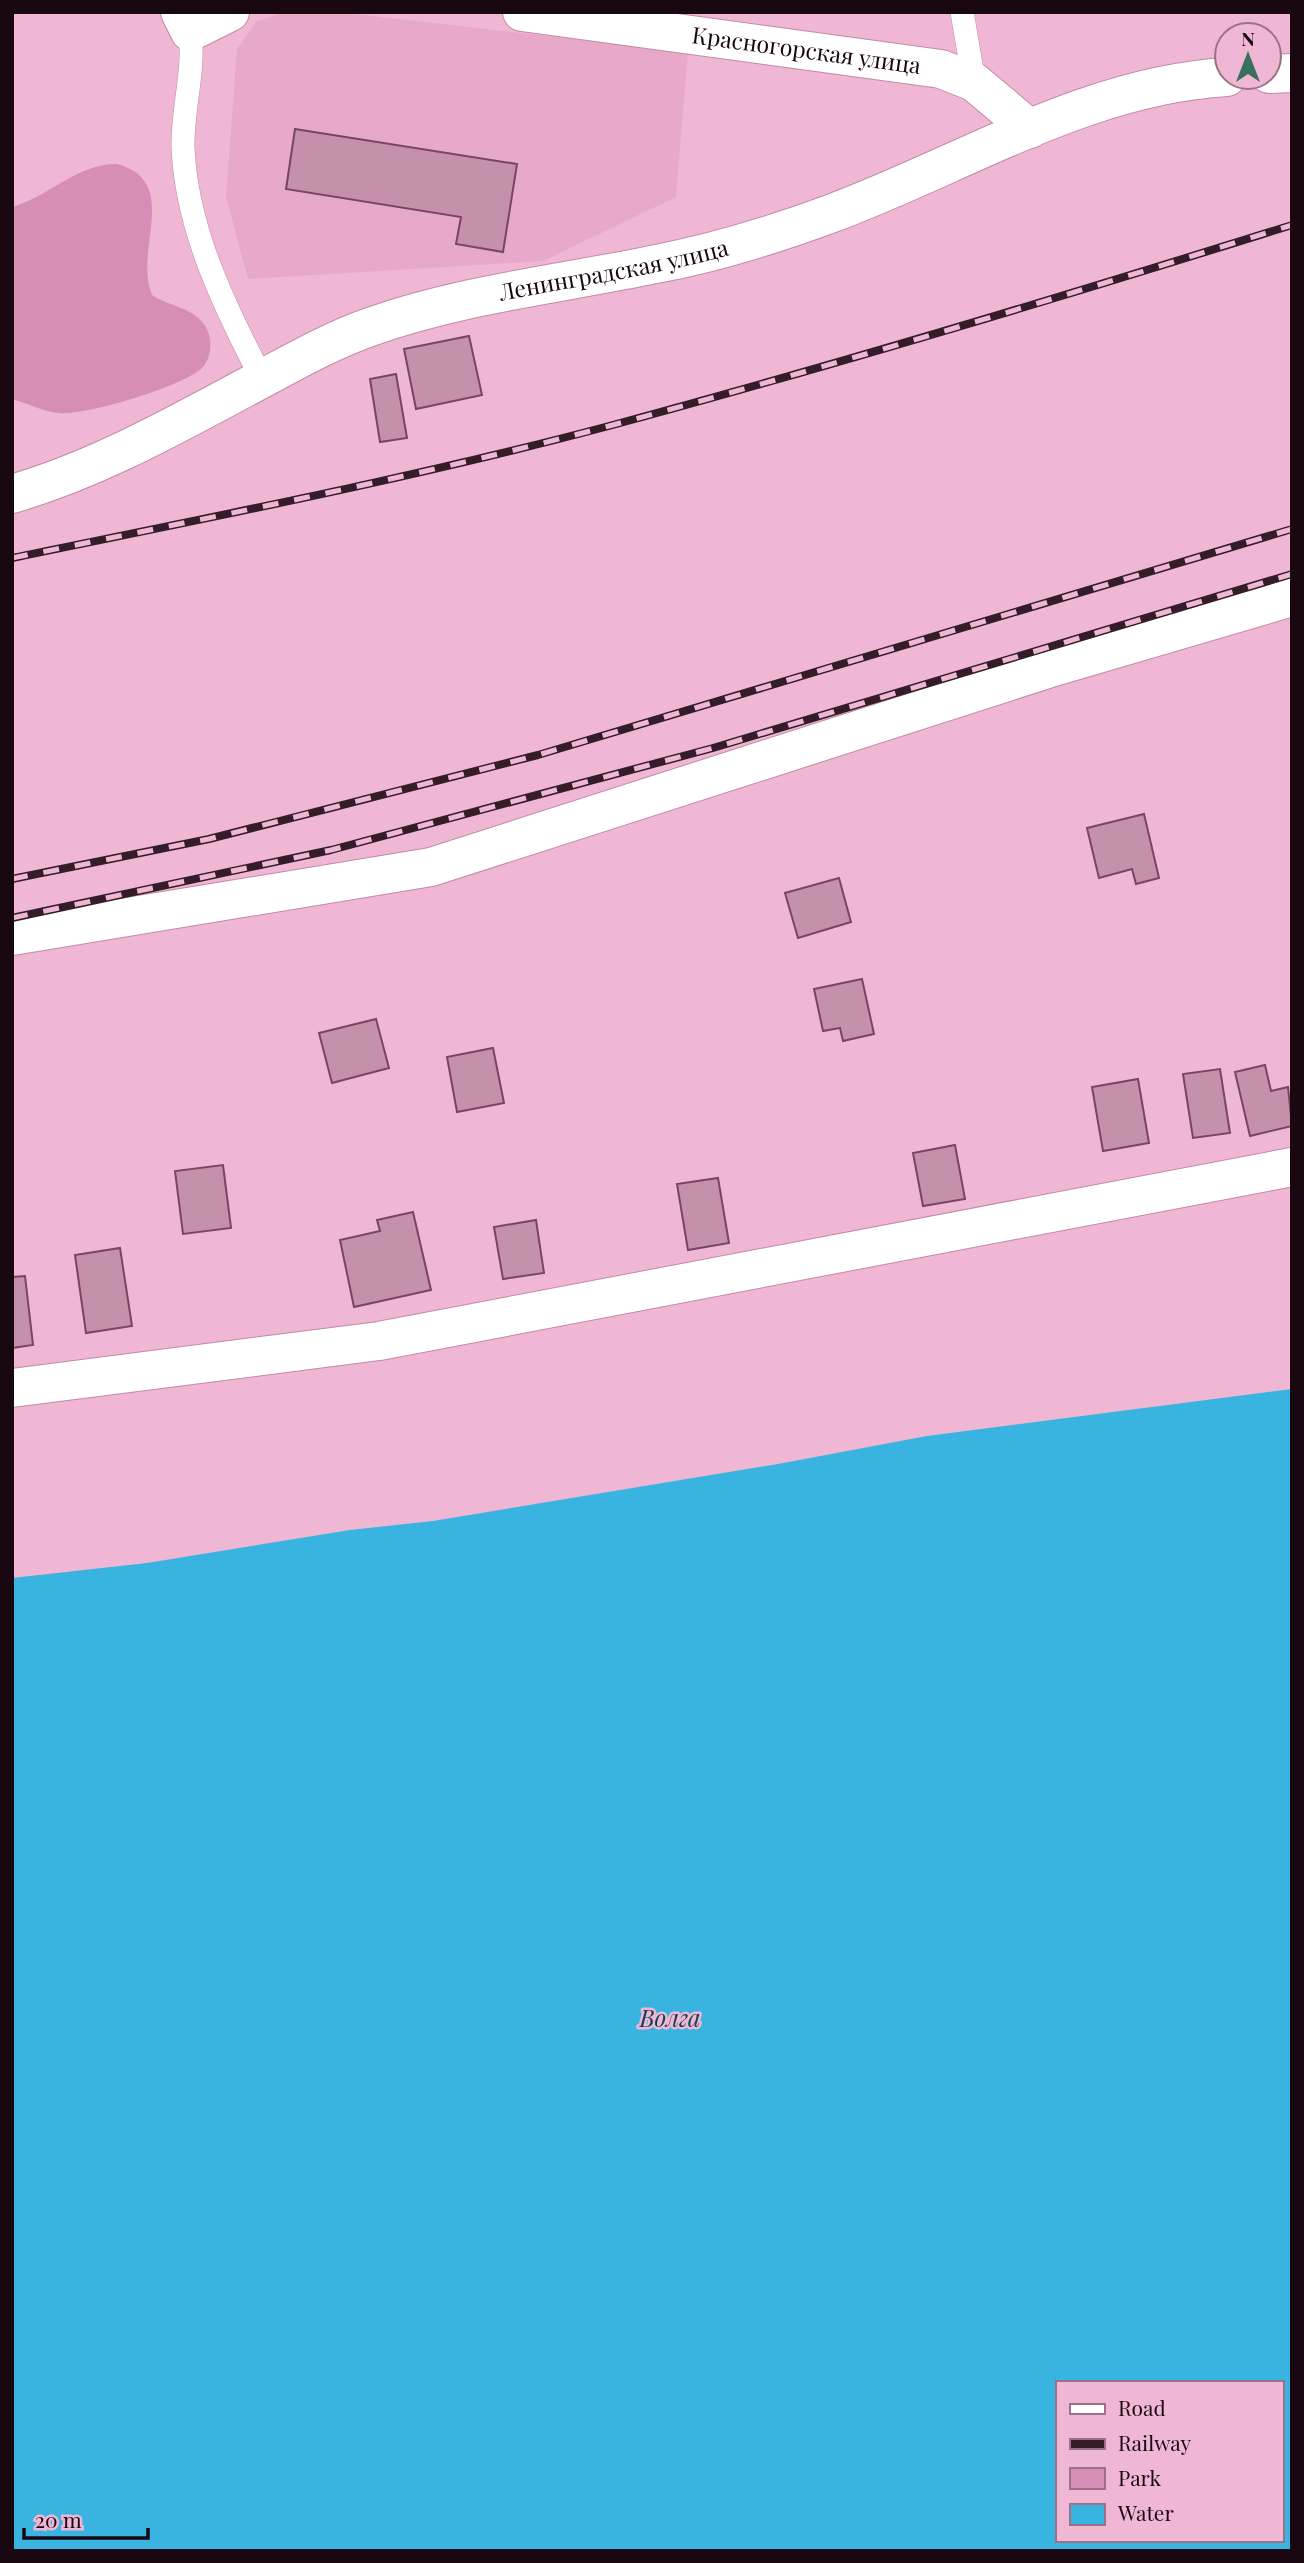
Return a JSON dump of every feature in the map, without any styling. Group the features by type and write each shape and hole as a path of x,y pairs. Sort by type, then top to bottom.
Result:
{"street":[{"path":"185,22 230,12"},
{"name":"Красногорская улица","path":"522,12 922,65 958,74 974,82 1030,129"},
{"name":"Ленинградская улица","path":"12,494 90,467 368,327 425,309 658,264 750,242 834,212 1030,129 1099,103 1157,86 1213,79"},
{"path":"12,936 430,867 1057,666 1292,597"},
{"path":"12,1388 379,1341 1292,1167"}],"lane":[{"path":"962,12 974,82"},
{"path":"185,22 193,53 183,118 187,183 212,277 262,379"}],"shaded area":[{"path":"283,12 338,12 688,52 676,197 543,261 248,279 226,197 237,49 256,22"}],"green space":[{"path":"117,164 136,173 147,186 152,201 148,277 152,295 192,313 203,323 210,340 206,363 192,375 176,383 90,410 59,413 12,399 12,207 89,169"}],"water":[{"name":"Волга","path":"1292,1389 1292,2551 12,2551 12,1578 147,1563 350,1530 433,1521 778,1464 927,1436"}],"building":[{"path":"295,129 517,164 503,252 456,244 461,217 286,189"},
{"path":"469,336 482,395 416,409 404,349"},
{"path":"396,374 407,438 380,442 370,379"},
{"path":"1144,814 1159,878 1136,884 1132,869 1099,878 1087,828"},
{"path":"839,878 851,922 798,938 785,893"},
{"path":"862,979 874,1034 843,1041 840,1028 823,1031 814,989"},
{"path":"376,1019 389,1068 332,1083 319,1033"},
{"path":"493,1048 504,1103 457,1112 447,1057"},
{"path":"1265,1065 1271,1091 1288,1087 1292,1126 1250,1136 1235,1072"},
{"path":"1220,1069 1230,1133 1193,1138 1183,1074"},
{"path":"1138,1079 1149,1143 1103,1151 1092,1087"},
{"path":"955,1145 965,1199 923,1206 913,1153"},
{"path":"223,1165 231,1228 183,1234 175,1171"},
{"path":"718,1178 729,1243 688,1250 677,1184"},
{"path":"413,1212 431,1290 354,1307 340,1240 380,1231 377,1220"},
{"path":"536,1220 544,1273 503,1279 494,1227"},
{"path":"120,1248 132,1326 86,1333 75,1255"},
{"path":"25,1276 33,1345 12,1348 12,1277"}],"railway":[{"path":"12,558 387,480 609,426 952,329 1292,225"},
{"path":"12,879 209,839 538,755 1292,529"},
{"path":"12,918 331,850 713,748 1292,574"}]}
